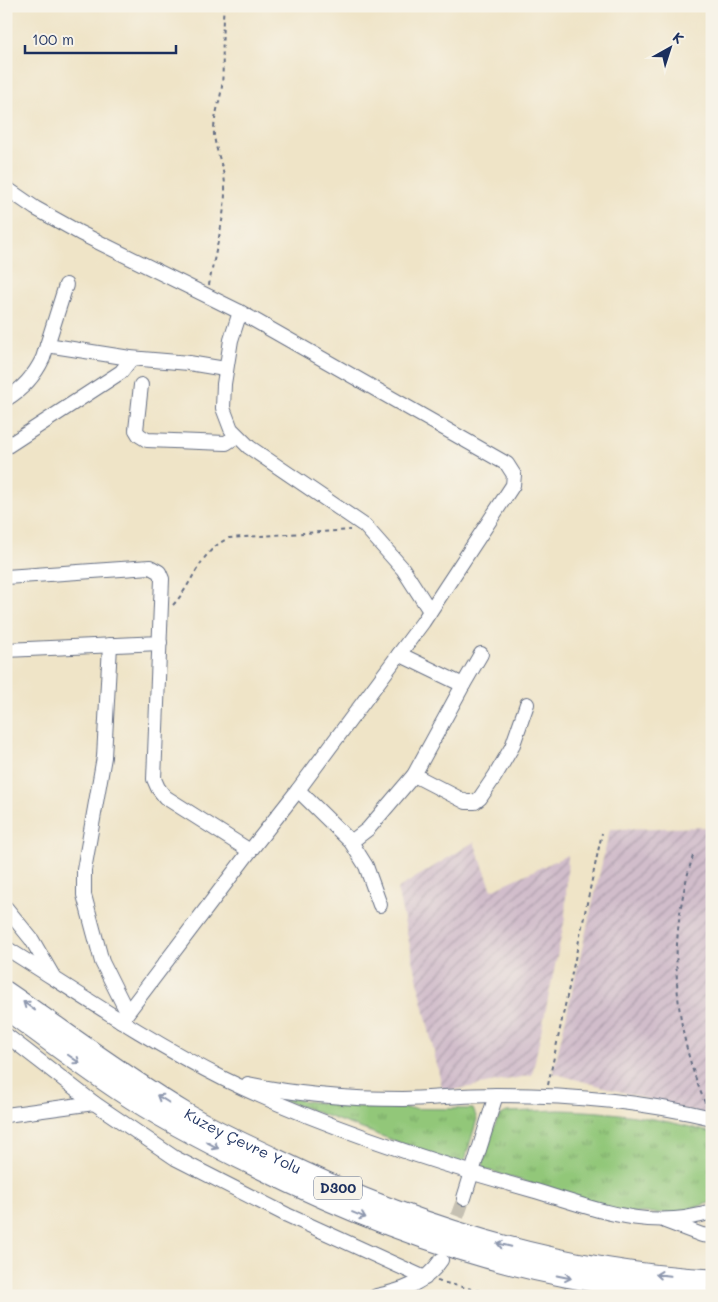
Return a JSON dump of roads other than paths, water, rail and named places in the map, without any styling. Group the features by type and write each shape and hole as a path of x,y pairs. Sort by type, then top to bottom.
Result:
{"highway":[{"name":"Kuzey Çevre Yolu","path":"6,990 116,1068 188,1114 314,1178 354,1195 453,1231 505,1245 569,1260 634,1272 712,1279"},
{"name":"Kuzey Çevre Yolu","path":"6,1010 119,1091 176,1126 281,1180 351,1211 429,1241 502,1262 564,1277 622,1287 702,1296"}],"street":[{"path":"6,188 35,208 72,229 240,312 506,464 512,470 514,478 513,485 430,611 399,654 298,790 124,1017"},
{"path":"6,399 18,392 32,377 43,358 66,285"},
{"path":"240,312 231,340 225,370 223,408 236,436 249,447 286,470 365,526 404,569 430,611"},
{"path":"47,345 130,358 190,363 225,370"},
{"path":"6,447 121,372 130,358"},
{"path":"141,385 136,430 143,438 147,440 226,444 236,436"},
{"path":"6,577 153,568 159,572 162,579 154,779 165,798 250,851"},
{"path":"6,650 160,642"},
{"path":"110,645 104,757 84,870 83,886 102,962 124,1017"},
{"path":"399,654 464,685"},
{"path":"351,842 368,829 414,775 481,654"},
{"path":"414,775 466,802 472,803 478,800 512,747 527,704"},
{"path":"298,790 351,842 366,866 380,905"},
{"path":"6,908 32,940 54,978"},
{"path":"6,948 223,1078 306,1116 472,1173 630,1218 662,1220 685,1218 712,1212"},
{"path":"6,1035 94,1103 175,1158 279,1211 424,1278"},
{"path":"223,1078 290,1091 357,1098 404,1099 496,1095 545,1096 628,1102 709,1112"},
{"path":"464,1198 496,1095"},
{"path":"6,1115 94,1103"},
{"path":"662,1220 702,1235 712,1236"},
{"path":"376,1296 402,1290 424,1278 441,1260"}],"tunnel":[{"path":"450,1236 464,1198"}]}
